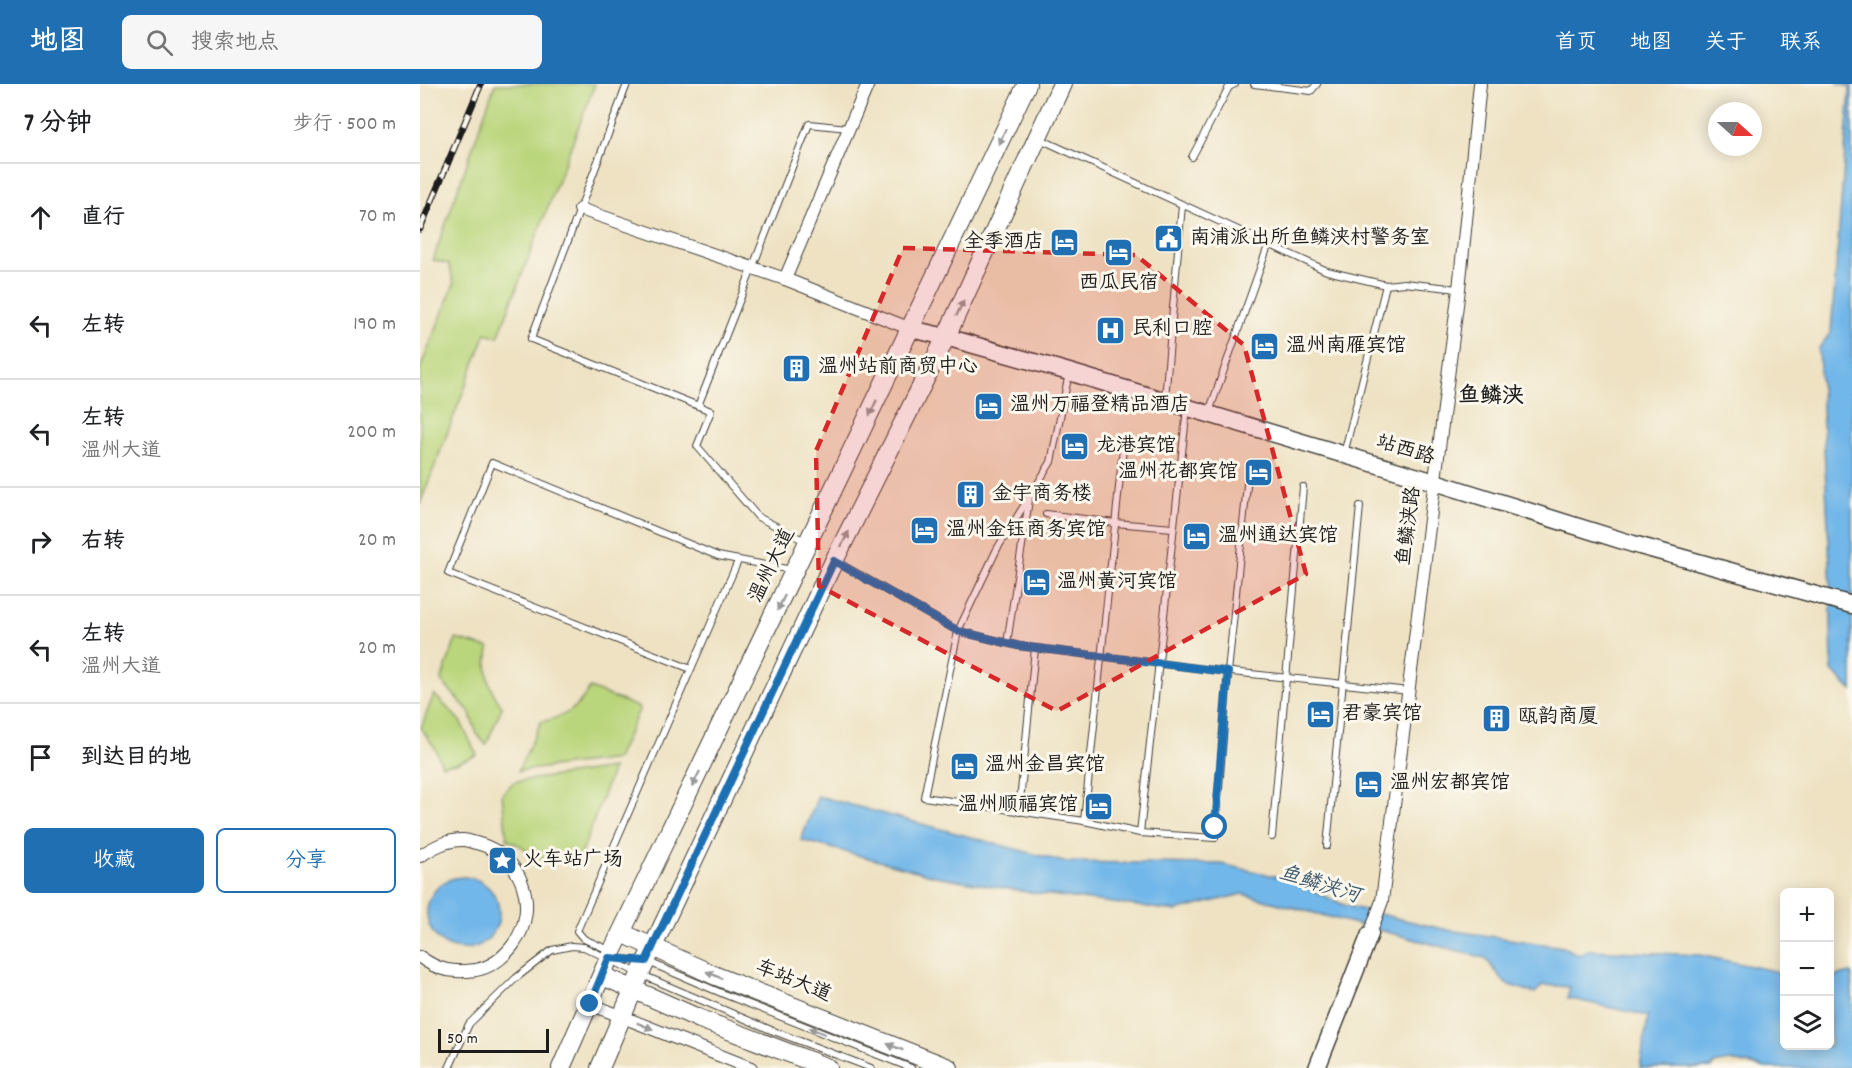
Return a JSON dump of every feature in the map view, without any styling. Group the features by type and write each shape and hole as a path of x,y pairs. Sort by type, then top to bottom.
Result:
{"main road":[{"name":"温州大道","path":"561,1068 622,933 1027,84"},
{"path":"600,1068 644,968 834,561 946,337 1062,84"},
{"name":"车站大道","path":"622,933 644,968 700,1019 828,1068"},
{"name":"车站大道","path":"609,962 716,976 949,1068"}],"street":[{"path":"785,279 868,84"},
{"name":"鱼鳞浃路","path":"1370,934 1382,901 1459,289 1480,84"},
{"path":"580,209 785,279 911,329"},
{"name":"站西路","path":"911,329 1069,372 1633,544 1852,605"},
{"path":"420,856 439,844 464,840 489,846 510,861 523,883 527,909 521,934 516,941 505,956 484,969 458,973 433,967 420,957"},
{"path":"1317,1068 1370,934"},
{"path":"590,1004 751,1068"}],"lane":[{"path":"627,84 531,339 711,411 697,446 758,517 809,543"},
{"path":"1192,157 1229,87 1235,84"},
{"path":"1254,84 1311,91 1317,84"},
{"path":"698,406 808,124 849,128"},
{"path":"1038,138 1268,246 1327,271 1386,285 1404,283 1459,289"},
{"path":"1164,401 1182,205"},
{"path":"1208,414 1268,246"},
{"path":"1344,454 1386,285"},
{"path":"1069,372 1051,462 997,549 958,631 924,796 1084,821 1140,833 1215,838 1228,672 1248,475"},
{"path":"1140,833 1187,408"},
{"path":"1084,821 1124,439"},
{"path":"691,669 448,573 492,463 718,556 796,571"},
{"path":"1272,837 1303,487"},
{"path":"1007,643 1030,496"},
{"path":"1327,846 1360,506"},
{"path":"1046,514 1115,524 1173,528"},
{"path":"609,962 577,931 738,561"},
{"path":"834,561 958,631 1007,643 1158,664 1409,692"},
{"path":"1019,812 1035,648"},
{"path":"449,1068 469,1024 516,978 552,950 572,946 585,947 609,962 644,968 726,995 911,1068"},
{"path":"644,968 771,1030 871,1068"}],"highlighted area":[{"path":"903,248 1136,255 1244,345 1306,574 1057,711 819,586 816,451"}],"green space":[{"path":"495,84 595,84 498,337 486,333 420,504 420,369 454,284 449,264 433,260"},
{"path":"456,639 489,648 488,679 502,707 486,745 477,734 469,711 441,681"},
{"path":"590,688 640,708 617,759 518,771 541,722 570,711"},
{"path":"434,694 460,721 477,755 456,763 442,765 435,748 421,728"},
{"path":"613,768 580,858 535,859 523,847 507,839 502,794 514,782"}],"water":[{"path":"1837,84 1852,84 1852,691 1832,671 1830,565 1819,348 1831,332 1850,87"},
{"path":"818,796 1064,862 1221,864 1288,879 1344,905 1448,930 1563,947 1580,955 1588,950 1700,955 1780,972 1780,1050 1834,1050 1834,976 1852,973 1852,1068 1767,1068 1731,1061 1714,1064 1712,1068 1640,1068 1648,1016 1567,998 1570,987 1543,985 1535,993 1506,984 1485,958 1242,894 1176,911 1026,892 935,876 801,840"},
{"path":"470,877 489,887 497,899 499,913 497,927 489,939 477,947 456,949 437,939 429,927 427,906 437,887 449,879"}],"railway":[{"path":"420,229 481,84"}],"place":[{"name":"南浦派出所鱼鳞浃村警务室","path":"1169,239"},
{"name":"全季酒店","path":"1065,243"},
{"name":"西瓜民宿","path":"1119,253"},
{"name":"民利口腔","path":"1111,330"},
{"name":"温州南雁宾馆","path":"1265,347"},
{"name":"温州站前商贸中心","path":"797,368"},
{"name":"温州万福登精品酒店","path":"989,406"},
{"name":"龙港宾馆","path":"1075,447"},
{"name":"温州花都宾馆","path":"1259,473"},
{"name":"金宇商务楼","path":"971,495"},
{"name":"温州金钰商务宾馆","path":"925,531"},
{"name":"温州通达宾馆","path":"1197,537"},
{"name":"温州黄河宾馆","path":"1036,583"},
{"name":"君豪宾馆","path":"1321,715"},
{"name":"瓯韵商厦","path":"1497,718"},
{"name":"温州金昌宾馆","path":"964,766"},
{"name":"温州宏都宾馆","path":"1369,784"},
{"name":"温州顺福宾馆","path":"1099,806"},
{"name":"火车站广场","path":"502,861"}],"district":[{"name":"鱼鳞浃","path":"1491,397"}],"route":[{"path":"590,1004 609,958 646,961 834,561 958,631 1019,646 1228,672 1215,827"}],"water label":[{"name":"鱼鳞浃河","path":"1319,886"}]}
